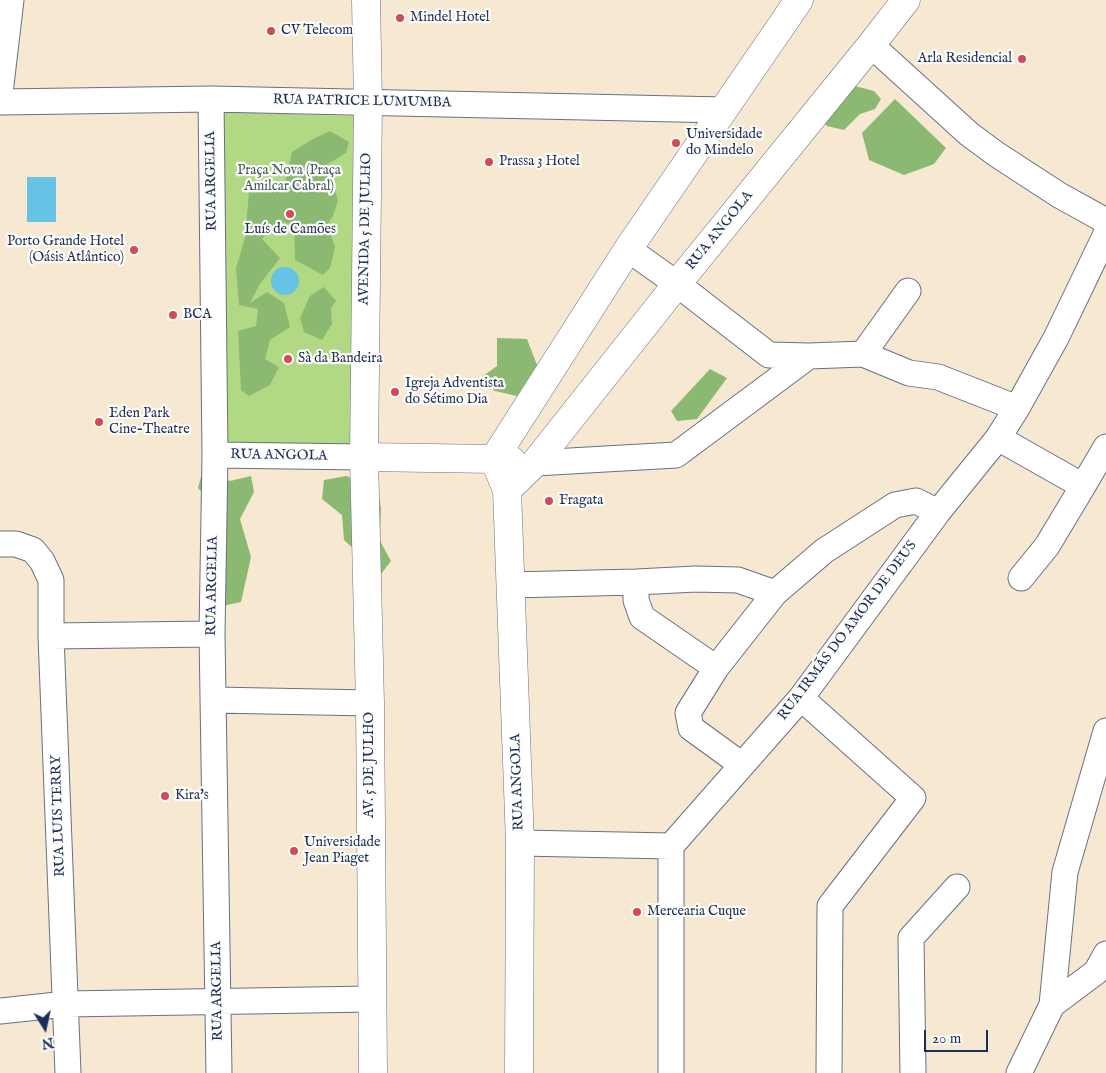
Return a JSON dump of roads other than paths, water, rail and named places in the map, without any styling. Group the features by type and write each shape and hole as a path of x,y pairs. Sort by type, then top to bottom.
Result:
{"street":[{"path":"0,93 12,0"},
{"name":"AVENIDA 5 DE JULHO","path":"364,457 368,102 366,0"},
{"path":"494,459 628,249 799,0"},
{"name":"RUA ANGOLA","path":"507,490 535,463 906,0"},
{"path":"871,45 969,134 1059,195 1106,222"},
{"name":"RUA PATRICE LUMUMBA","path":"0,102 211,99 724,110"},
{"name":"RUA ARGELIA","path":"211,99 215,456 212,634 219,1073"},
{"name":"RUA IRMÃS DO AMOR DE DEUS","path":"671,846 801,698 938,512 998,438 1056,338 1106,234"},
{"path":"628,249 769,354 809,356 864,354 909,373 938,377 1016,408"},
{"path":"864,354 908,291"},
{"path":"535,463 676,455 809,356"},
{"path":"998,438 1083,486"},
{"path":"1020,578 1047,546 1106,447"},
{"name":"RUA ANGOLA","path":"215,456 494,459 535,463"},
{"name":"AV. 5 DE JULHO","path":"364,457 370,703 373,1073"},
{"name":"RUA ANGOLA","path":"494,459 507,490 520,843 520,1073"},
{"path":"742,765 691,728 688,713 716,668 775,593 824,551 895,505 916,501 938,512"},
{"name":"RUA LUIS TERRY","path":"0,544 16,544 33,550 42,562 51,580 51,636 68,1073"},
{"path":"511,585 696,579 738,580 775,593"},
{"path":"636,582 636,600 642,617 716,668"},
{"path":"51,636 212,634"},
{"path":"801,698 913,798 830,906 830,1073"},
{"path":"214,700 370,703"},
{"path":"1020,1073 1052,1005 1065,872 1106,731"},
{"path":"520,843 671,846 671,1073"},
{"path":"913,1073 911,938 957,887"},
{"path":"1052,1005 1103,964"},
{"path":"0,1011 66,1004 371,999"}],"water":[{"path":"27,177 56,177 56,222 27,222"},
{"path":"285,267 295,271 299,281 295,291 285,295 275,291 271,281 275,271"}],"place":[{"name":"Mindel Hotel","path":"400,18"},
{"name":"CV Telecom","path":"271,31"},
{"name":"Arla Residencial","path":"1022,59"},
{"name":"Universidade do Mindelo","path":"676,143"},
{"name":"Prassa 3 Hotel","path":"489,162"},
{"name":"Luís de Camões","path":"290,214"},
{"name":"Porto Grande Hotel (Oásis Atlântico)","path":"134,250"},
{"name":"BCA","path":"173,315"},
{"name":"Sà da Bandeira","path":"288,359"},
{"name":"Igreja Adventista do Sétimo Dia","path":"395,392"},
{"name":"Eden Park Cine-Theatre","path":"99,422"},
{"name":"Fragata","path":"549,501"},
{"name":"Kira's","path":"165,796"},
{"name":"Universidade Jean Piaget","path":"294,851"},
{"name":"Mercearia Cuque","path":"637,912"}],"park label":[{"name":"Praça Nova (Praça Amilcar Cabral)","path":"289,180"}]}
